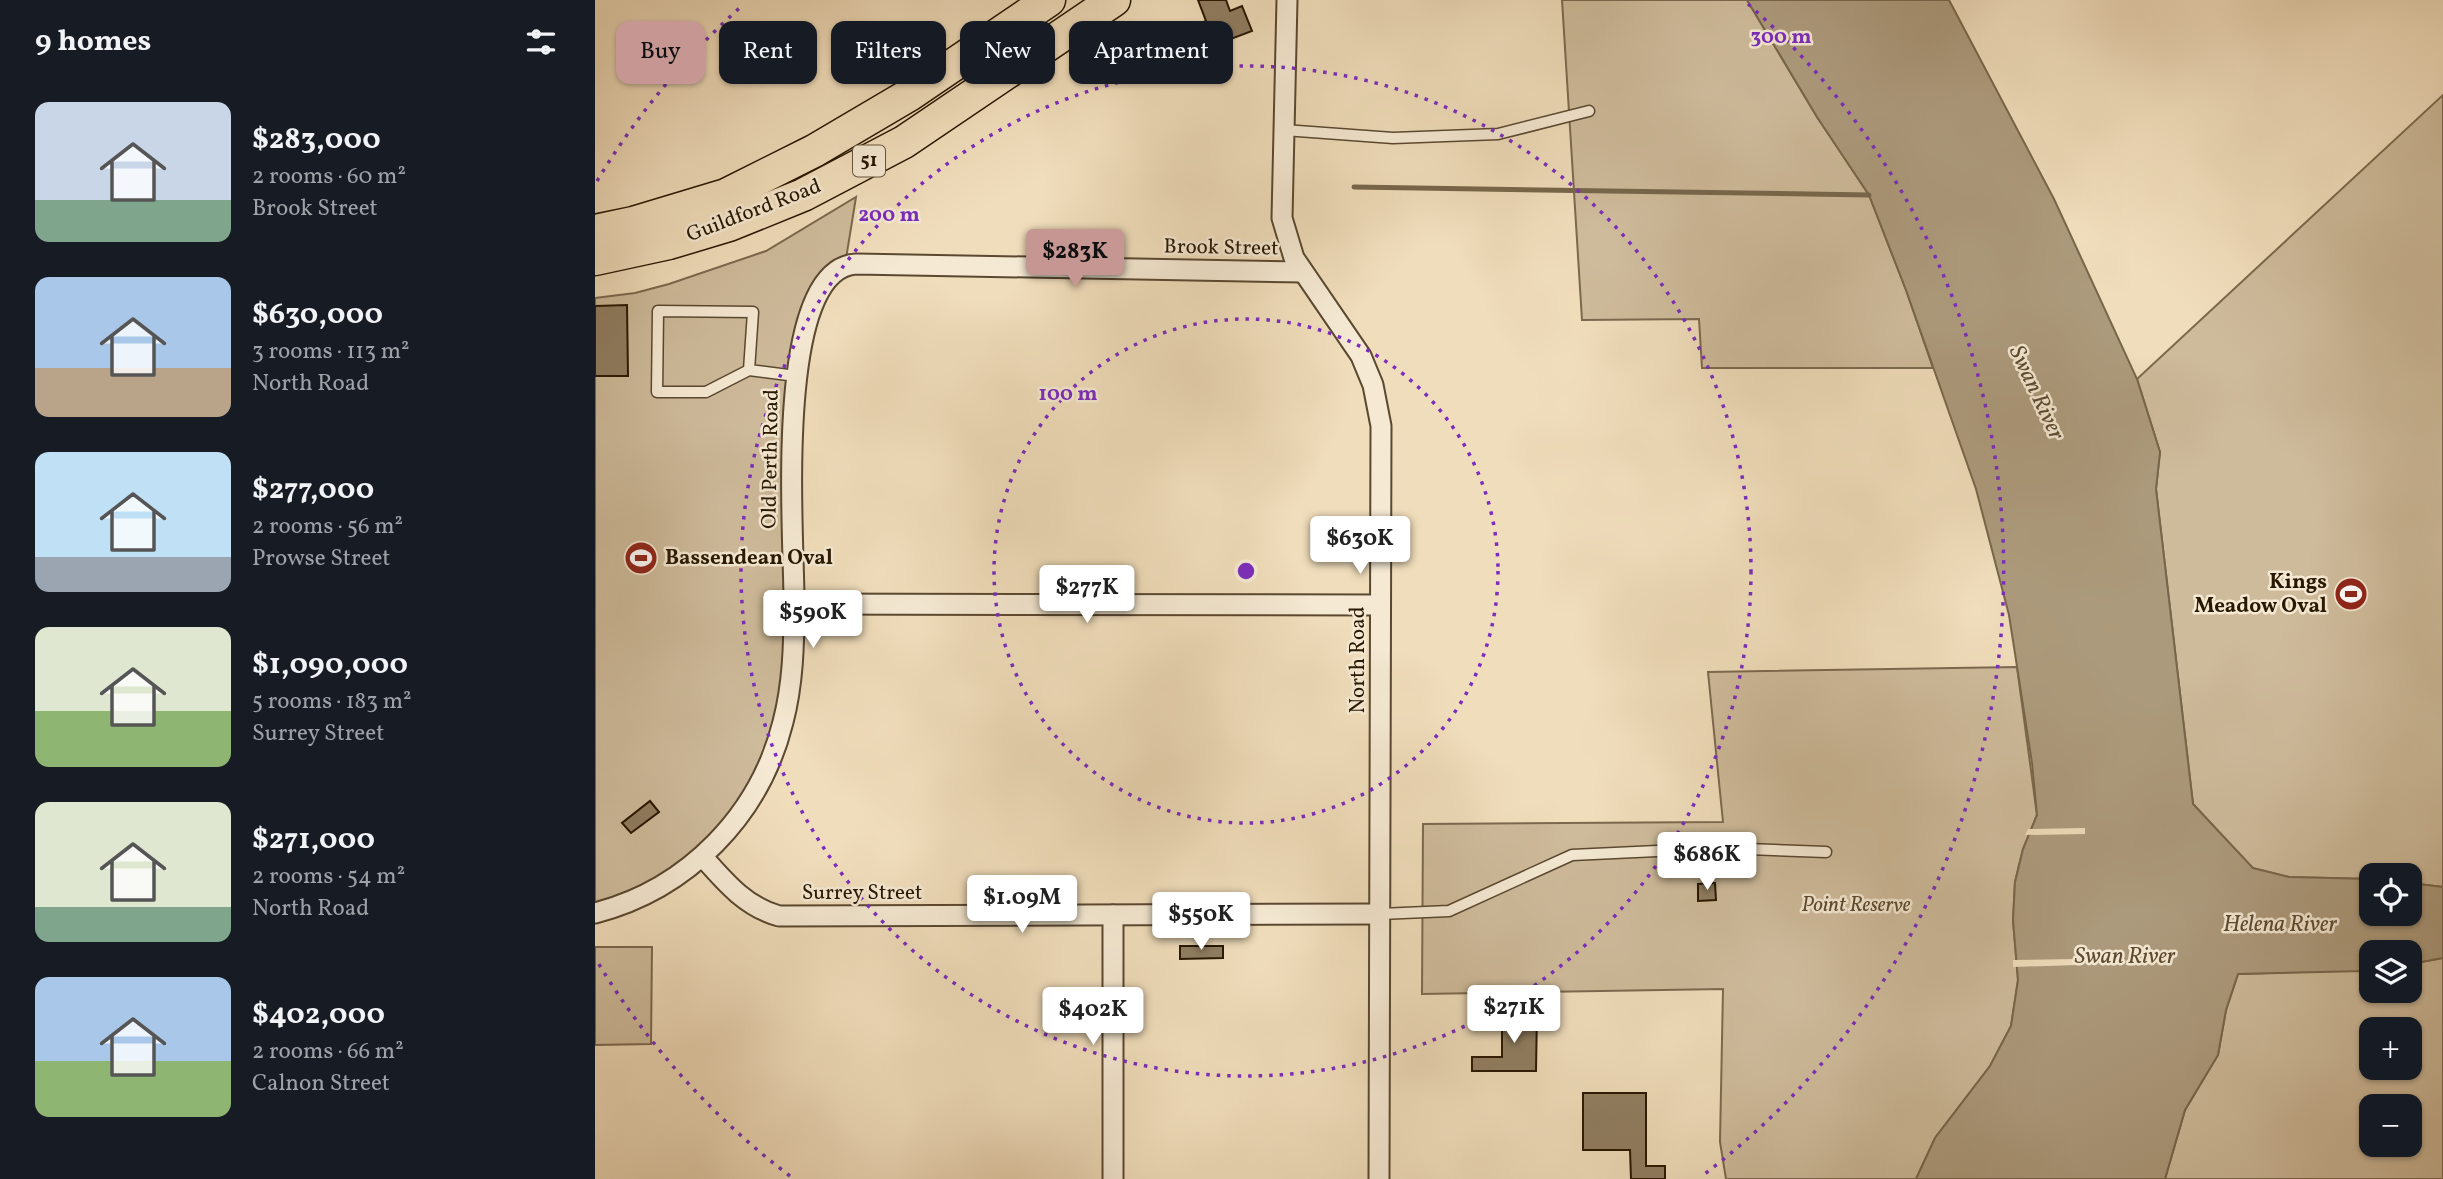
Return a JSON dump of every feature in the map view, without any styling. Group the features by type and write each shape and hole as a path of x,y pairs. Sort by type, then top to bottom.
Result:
{"highway":[{"name":"Guildford Road","path":"595,231 633,223 726,195 814,151 909,95 1049,0"},
{"name":"Guildford Road","path":"595,259 669,243 729,225 803,195 904,142 1114,0"}],"street":[{"name":"North Road","path":"1287,0 1282,218 1289,244 1303,272 1369,371 1381,426 1379,1179"},
{"name":"Brook Street","path":"845,265 1303,272"},
{"name":"Old Perth Road","path":"595,913 637,899 682,873 703,857 739,817 775,749 789,694 794,604 793,466 796,376 801,345 813,304 824,281 845,265"},
{"path":"794,604 1380,605"},
{"name":"Surrey Street","path":"703,857 753,906 779,916 1380,914"},
{"path":"1113,915 1113,1179"}],"lane":[{"path":"1284,130 1393,138 1498,134 1589,111"},
{"path":"750,370 753,313 659,311 657,392 706,392 750,370 796,376"},
{"path":"1380,914 1449,911 1572,855 1721,848 1826,852"}],"green space":[{"path":"1562,0 1747,0 1817,117 1869,195 1933,368 1702,368 1699,319 1582,320"},
{"path":"2443,95 2443,887 2422,884 2422,863 2359,863 2359,879 2289,877 2252,868 2193,804 2156,489 2160,452 2137,379"},
{"path":"856,197 845,265 808,320 793,552 776,749 703,857 595,913 595,298 635,293 669,284 766,251"},
{"name":"Point Reserve","path":"2017,667 2037,815 2023,849 2015,882 2013,921 2018,980 2011,1026 1990,1066 1935,1138 1916,1179 1726,1179 1720,1142 1723,989 1422,994 1423,824 1723,822 1708,672"},
{"path":"595,947 652,947 651,1044 595,1045"},
{"path":"2443,958 2443,1179 2165,1179 2185,1110 2218,1055 2226,1010 2238,974 2359,970 2359,1003 2422,1003 2422,962"}],"water":[{"name":"Swan River","path":"1747,0 1949,0 2054,199 2137,379 2160,452 2156,489 2193,804 2253,868 2289,877 2359,879 2359,926 2422,926 2422,884 2443,887 2443,958 2422,962 2422,940 2359,940 2359,971 2238,974 2226,1010 2218,1055 2185,1110 2165,1179 1916,1179 1935,1138 1990,1066 2011,1026 2018,980 2013,920 2015,882 2023,849 2037,815 2032,763 2009,615 1976,489 1906,290 1869,195 1817,117"}],"pier":[{"path":"2085,828 2085,834 2025,835 2028,829"},
{"path":"2077,959 2077,965 2013,967 2013,960"}],"building":[{"path":"1198,0 1226,0 1230,11 1242,6 1252,31 1233,38 1233,21 1206,21"},
{"path":"627,305 628,376 595,376 595,306"},
{"path":"650,801 659,812 631,833 622,823"},
{"path":"1715,883 1716,900 1698,901 1698,884"},
{"path":"1180,946 1223,946 1223,958 1180,959"},
{"path":"1502,1012 1537,1012 1536,1071 1472,1071 1472,1057 1502,1057"},
{"path":"1583,1093 1646,1093 1646,1166 1665,1166 1665,1179 1631,1179 1630,1150 1583,1150"}],"waterway":[{"path":"1354,187 1869,195"}],"place":[{"name":"Bassendean Oval","path":"641,558"},
{"name":"Kings Meadow Oval","path":"2351,594"}],"water label":[{"name":"Helena River","path":"2280,925"}]}
